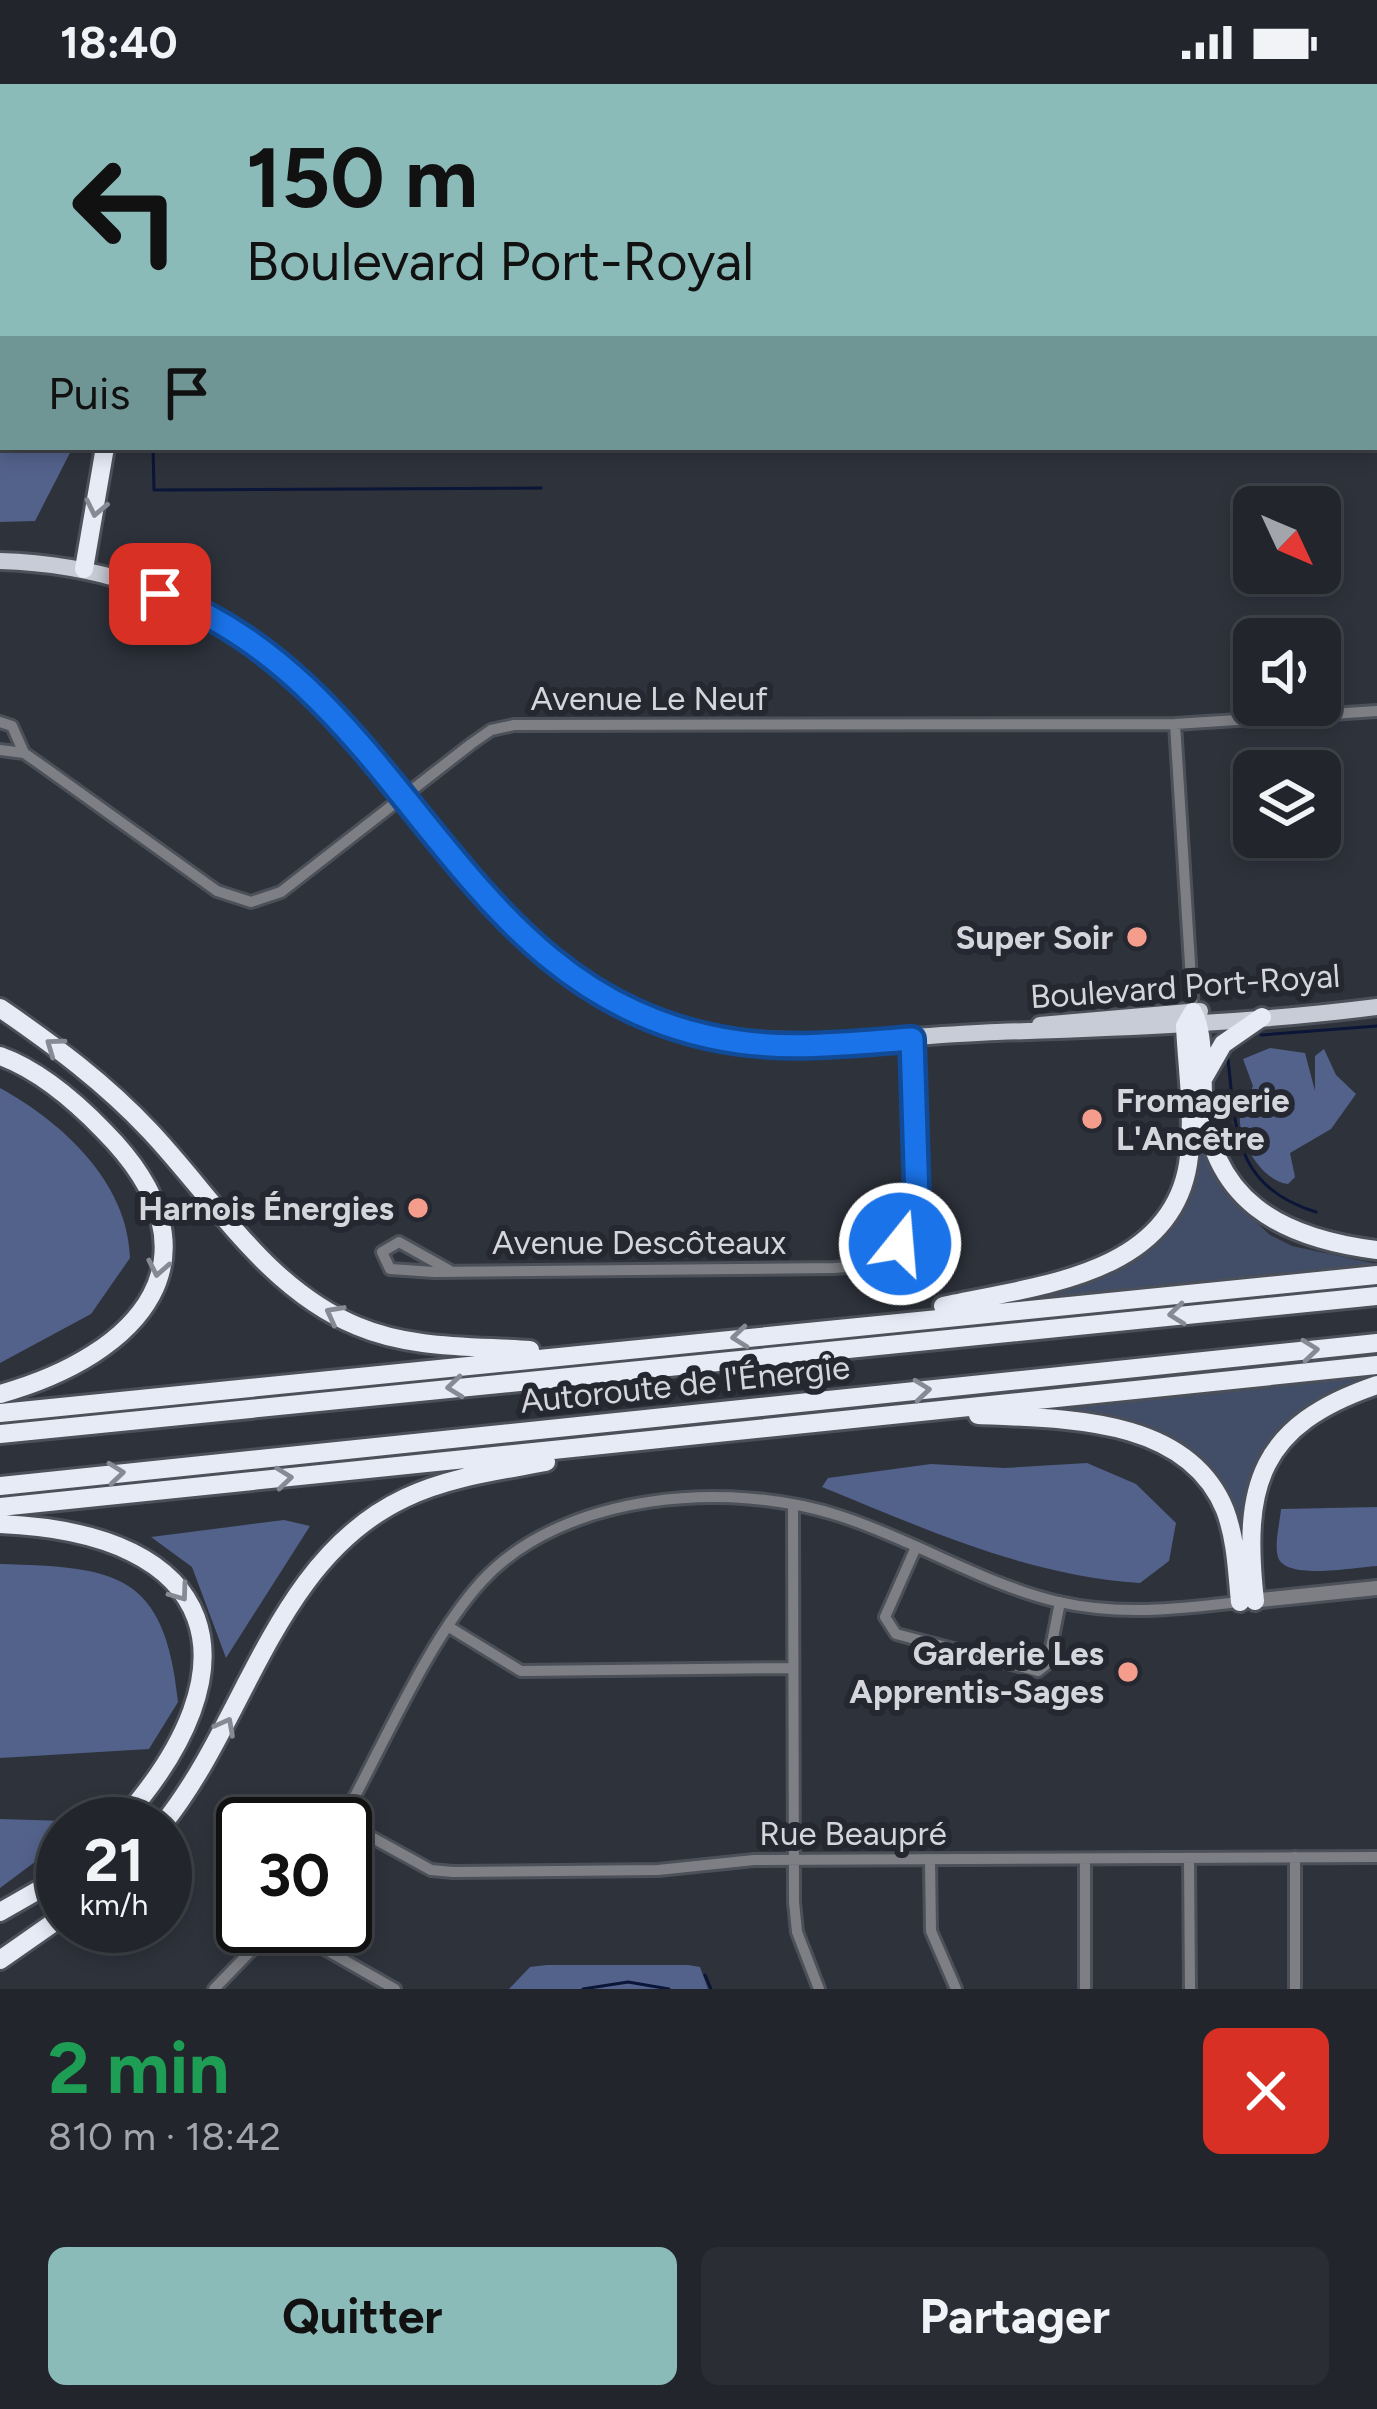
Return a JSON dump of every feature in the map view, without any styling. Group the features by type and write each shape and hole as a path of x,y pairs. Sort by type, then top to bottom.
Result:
{"highway":[{"path":"84,569 104,450"},
{"path":"0,1008 107,1089 281,1278 320,1307 361,1328 414,1342 583,1353"},
{"path":"1203,1079 1227,1040 1262,1017"},
{"path":"1192,1019 1212,1148 1240,1195 1296,1231 1377,1250"},
{"path":"856,1325 1064,1280 1110,1262 1150,1235 1174,1204 1188,1164 1192,1019"},
{"path":"0,1055 67,1097 125,1153 154,1199 162,1241 154,1287 121,1338 70,1369 0,1394"},
{"path":"0,1413 1377,1275"},
{"name":"Autoroute de l'Énergie","path":"0,1434 1377,1296"},
{"name":"Autoroute de l'Énergie","path":"0,1486 1377,1343"},
{"path":"0,1507 1377,1365"},
{"path":"1247,1602 1249,1520 1266,1462 1308,1418 1377,1385"},
{"path":"920,1412 1091,1423 1174,1452 1202,1474 1222,1503 1247,1602"},
{"path":"182,1797 303,1586 365,1521 410,1496 461,1479 671,1438"},
{"path":"0,1524 77,1532 138,1553 177,1585 197,1621 205,1663 197,1708 169,1760 140,1797"},
{"path":"0,1912 36,1891"},
{"path":"0,1960 36,1935"}],"main road":[{"name":"Boulevard Port-Royal","path":"0,561 84,569 189,605 267,652 335,712 508,925 568,975 617,1003 685,1030 737,1042 797,1046 998,1032 1065,1021 1262,1017 1377,1005"},
{"name":"Boulevard Port-Royal","path":"1192,1019 1377,1005"}],"street":[{"name":"Avenue Le Neuf","path":"0,750 24,753 217,891 247,902 281,892 491,730 514,725 1174,724 1377,711"},
{"name":"Avenue Le Neuf","path":"0,722 11,726 24,753"},
{"path":"1174,724 1192,1019"},
{"name":"Avenue Descôteaux","path":"449,1270 397,1241 382,1252 384,1264 393,1270 449,1270 834,1268 876,1261 900,1244 915,1213 912,1039"},
{"path":"355,1797 470,1594 507,1558 584,1516 658,1502 793,1505 841,1516 993,1581 1060,1602 1137,1612 1377,1588"},
{"path":"793,1505 797,1932 819,1989"},
{"path":"916,1547 885,1617 896,1634 1038,1671 1048,1663 1060,1602"},
{"path":"449,1627 521,1671 793,1668"},
{"name":"Rue Beaupré","path":"372,1838 441,1871 658,1870 794,1860 1377,1857"},
{"path":"1295,1857 1295,1989"},
{"path":"1085,1858 1085,1989"},
{"path":"1189,1858 1190,1989"},
{"path":"930,1860 932,1931 956,1989"},
{"path":"214,1989 249,1953"},
{"path":"332,1953 395,1989"}],"shaded area":[{"path":"0,450 71,450 35,521 0,522"},
{"path":"1270,1048 1305,1053 1315,1091 1315,1056 1324,1049 1336,1075 1356,1094 1331,1129 1290,1153 1295,1177 1288,1184 1261,1167 1247,1147 1240,1124 1253,1086 1243,1059"},
{"path":"0,1088 46,1118 88,1157 118,1204 130,1258 91,1314 0,1363"},
{"path":"1198,1139 1223,1191 1270,1235 1292,1246 1377,1264 1050,1297 1049,1292 1159,1232"},
{"path":"1377,1372 1377,1378 1306,1409 1277,1434 1256,1467 1239,1522 1222,1486 1199,1461 1053,1408"},
{"path":"1087,1463 1136,1484 1176,1523 1169,1561 1140,1583 1017,1561 822,1487 828,1478 931,1464 1004,1468"},
{"path":"1377,1507 1377,1566 1307,1571 1293,1569 1278,1557 1281,1509"},
{"path":"284,1520 310,1526 226,1658 192,1567 151,1537"},
{"path":"0,1564 104,1575 147,1602 161,1626 178,1702 149,1749 0,1758"},
{"path":"0,1819 36,1820 36,1861 0,1888"},
{"path":"688,1965 700,1967 708,1989 509,1989 530,1967"}],"waterway":[{"path":"153,450 154,490 541,488"},
{"path":"1261,1035 1377,1026"},
{"path":"1228,1059 1238,1132 1254,1172 1289,1201 1316,1212"},
{"path":"705,1975 711,1989"},
{"path":"583,1989 628,1982 669,1989"}],"place":[{"name":"Super Soir","path":"1137,937"},
{"name":"Fromagerie L'Ancêtre","path":"1092,1119"},
{"name":"Harnois Énergies","path":"418,1208"},
{"name":"Garderie Les Apprentis-Sages","path":"1128,1672"}],"route":[{"path":"160,594 243,635 316,692 368,749 493,909 541,954 586,986 668,1024 737,1042 797,1046 912,1039 917,1199 914,1220 900,1244"}]}
